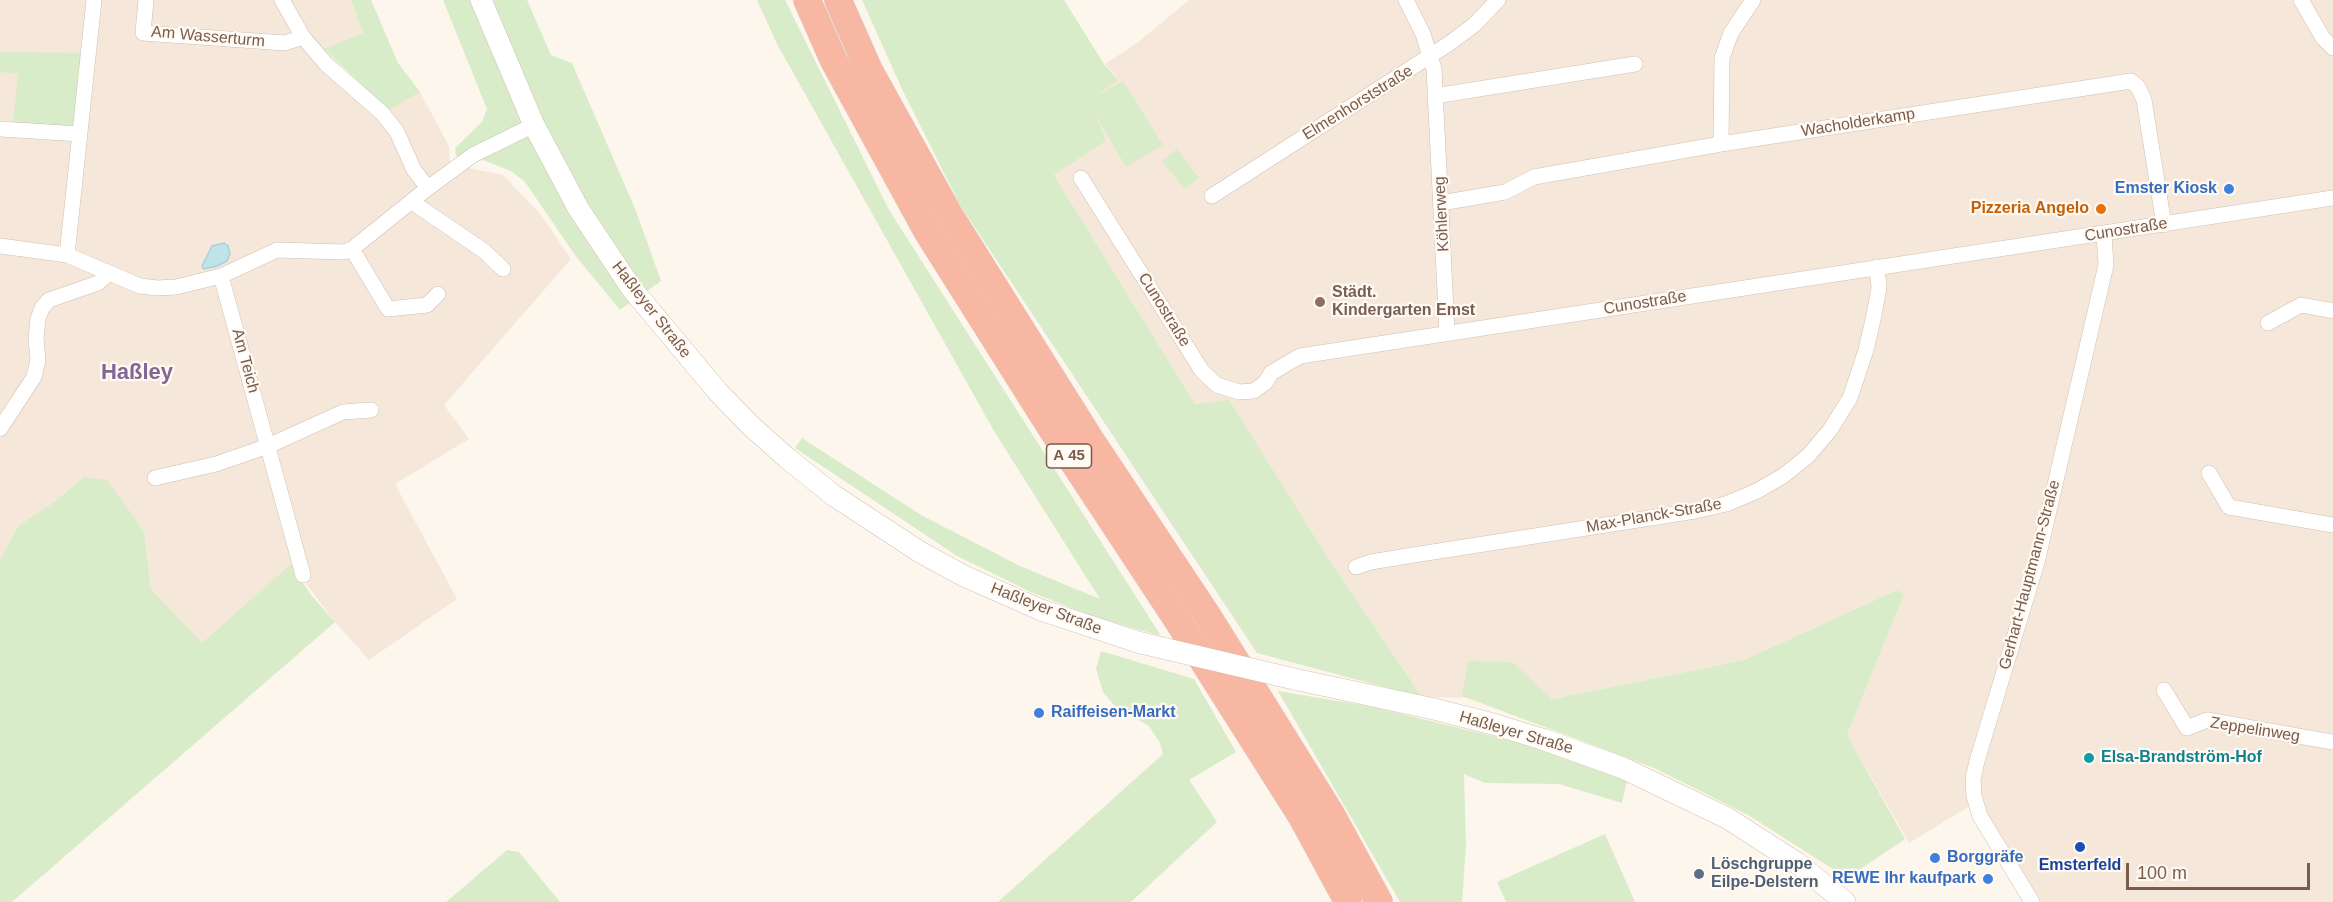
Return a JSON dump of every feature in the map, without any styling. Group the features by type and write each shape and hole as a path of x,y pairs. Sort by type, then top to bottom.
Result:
{"highway":[{"name":"A 45","path":"807,0 834,61 927,231 1302,817 1348,902"},
{"name":"A 45","path":"838,0 869,70 950,216 1090,440 1208,615 1331,814 1379,902"}],"main road":[{"name":"Haßleyer Straße","path":"481,0 534,125 574,202 632,289 718,392 787,458 880,527 964,576 1041,610 1141,643 1434,709 1584,753 1663,786 1727,818 1797,863 1845,902"}],"street":[{"path":"67,255 94,0"},
{"name":"Am Wasserturm","path":"146,0 143,33 285,43 303,37"},
{"path":"282,0 303,37 326,64 382,113 397,132 414,170 428,188"},
{"name":"Köhlerweg","path":"1406,0 1431,56 1436,96 1447,332"},
{"name":"Elmenhorststraße","path":"1212,196 1431,56 1474,25 1498,0"},
{"path":"1721,144 1722,57 1725,44 1734,26 1753,0"},
{"path":"2301,0 2323,38 2333,48"},
{"path":"1436,96 1635,64"},
{"name":"Wacholderkamp","path":"1442,203 1505,192 1533,177 1721,144 2131,81 2138,87 2144,100 2164,225"},
{"path":"0,246 67,255 140,286 157,288 176,287 221,276 277,250 344,252 352,249 473,155 534,125"},
{"path":"0,129 80,134"},
{"name":"Cunostraße","path":"1081,178 1202,371 1217,385 1239,392 1254,391 1266,382 1270,373 1300,356 2333,198"},
{"path":"412,202 484,250 503,269"},
{"name":"Gerhart-Hauptmann-Straße","path":"2032,902 1980,816 1974,796 1973,779 2037,562 2106,265 2104,234"},
{"path":"352,249 388,309 427,305 438,294"},
{"name":"Max-Planck-Straße","path":"1356,567 1398,557 1726,504 1757,491 1783,476 1808,456 1830,430 1850,398 1866,350 1874,315 1879,288 1876,267"},
{"path":"0,429 34,377 38,360 36,338 38,319 42,308 50,300 98,283 108,274"},
{"name":"Am Teich","path":"221,276 303,575"},
{"path":"2268,323 2301,305 2333,311"},
{"path":"155,478 216,464 268,446 343,412 371,410"},
{"path":"2209,473 2229,507 2333,525"},
{"name":"Zeppelinweg","path":"2164,690 2187,728 2207,720 2333,742"}],"shaded area":[{"path":"0,0 351,0 363,33 324,50 389,110 420,92 449,146 450,164 503,175 541,215 571,259 444,405 469,439 395,484 457,599 369,660 335,622 291,564 202,644 151,589 144,531 107,481 84,477 54,502 18,526 0,560"},
{"path":"1189,0 2333,0 2333,902 2040,902 2015,873 1975,803 1909,843 1847,735 1904,594 1897,590 1744,660 1551,699 1422,697 1330,561 1229,401 1195,404 1054,175 1106,141 1088,100 1118,79 1105,64 1137,43"}],"green space":[{"path":"351,0 371,0 398,63 420,92 389,110 324,49 363,33"},
{"path":"443,0 527,0 551,55 572,63 636,211 661,281 620,310 575,255 525,182 511,171 483,160 456,156 455,148 482,122 487,109"},
{"path":"757,0 785,0 889,210 1161,636 1095,617 1033,593 957,556 795,448 802,438 921,515 1020,566 1100,599 994,431 777,44"},
{"path":"862,0 1064,0 1104,64 1118,80 1091,99 1123,81 1163,145 1126,167 1095,114 1106,141 1054,175 1195,404 1229,400 1330,561 1422,697 1257,653 960,205 902,89"},
{"path":"0,52 85,53 78,121 73,126 13,124 18,74 0,72"},
{"path":"1177,149 1199,178 1185,189 1162,161"},
{"path":"84,477 107,480 144,531 151,589 202,643 291,564 311,595 335,622 12,902 0,902 0,560 18,526 54,502"},
{"path":"1897,590 1904,594 1847,735 1905,839 1847,878 1748,815 1654,768 1462,696 1468,661 1512,662 1552,699 1744,660"},
{"path":"1101,651 1194,679 1236,752 1189,780 1217,822 1131,902 998,902 1163,754 1160,743 1149,726 1115,706 1103,692 1096,669"},
{"path":"1278,691 1373,707 1517,742 1627,781 1622,803 1559,784 1485,783 1464,774 1466,846 1462,902 1400,902"},
{"path":"1605,834 1635,902 1506,902 1497,882"},
{"path":"507,850 519,852 560,902 446,902"}],"water":[{"path":"224,243 228,246 230,254 227,261 204,269 202,266 212,246"}],"place":[{"name":"Emster Kiosk","path":"2229,189"},
{"name":"Pizzeria Angelo","path":"2101,209"},
{"name":"Städt. Kindergarten Emst","path":"1320,302"},
{"name":"Raiffeisen-Markt","path":"1039,713"},
{"name":"Elsa-Brandström-Hof","path":"2089,758"},
{"name":"Emsterfeld","path":"2080,847"},
{"name":"Borggräfe","path":"1935,858"},
{"name":"Löschgruppe Eilpe-Delstern","path":"1699,874"},
{"name":"REWE Ihr kaufpark","path":"1988,879"}],"district":[{"name":"Haßley","path":"137,373"}]}
